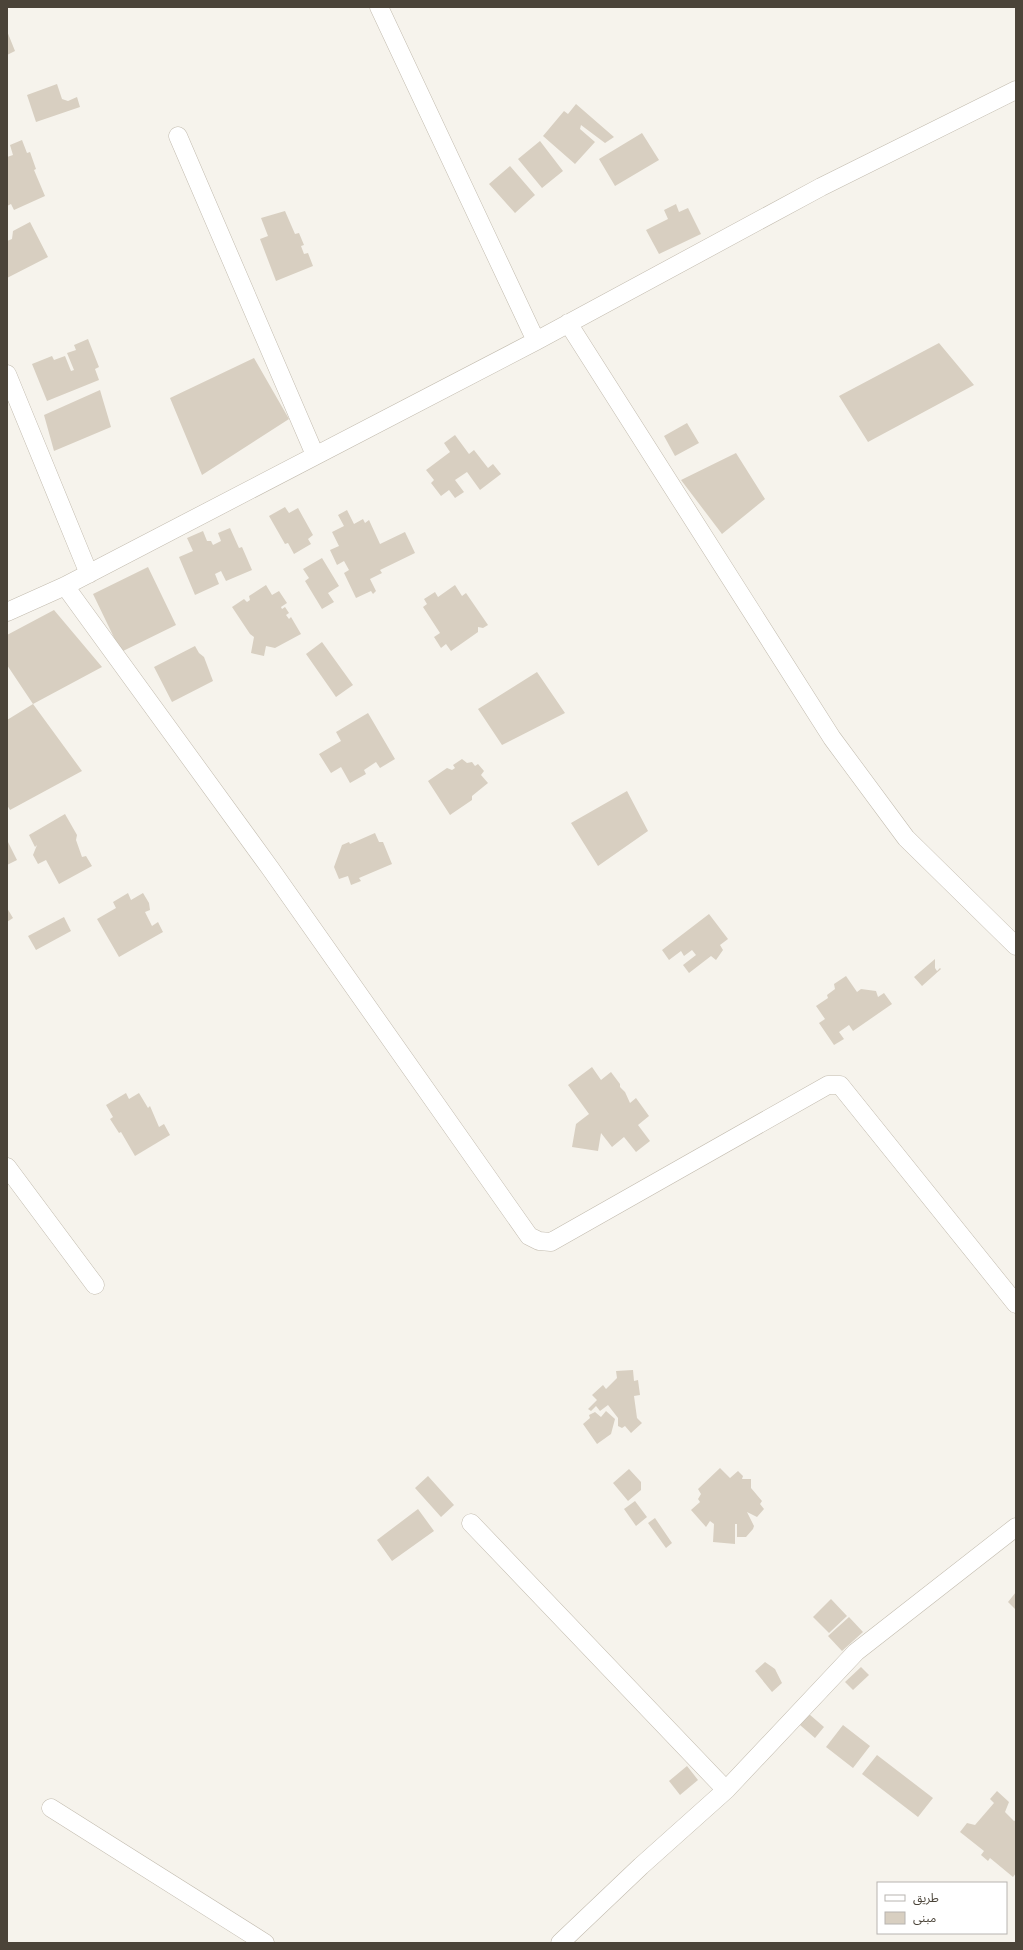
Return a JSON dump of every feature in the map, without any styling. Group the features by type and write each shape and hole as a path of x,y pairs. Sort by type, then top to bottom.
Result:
{"street":[{"path":"379,7 536,341"},
{"path":"7,612 65,586 536,341 821,187 1016,90"},
{"path":"178,136 315,455"},
{"path":"568,323 832,738 906,838 1016,946"},
{"path":"7,374 88,574"},
{"path":"65,586 274,874 529,1236 539,1241 551,1242 828,1085 834,1084 840,1085 1016,1304"},
{"path":"7,1167 94,1285"},
{"path":"471,1522 726,1790"},
{"path":"560,1943 641,1866 726,1790 856,1652 1016,1528"},
{"path":"51,1808 265,1943"}],"building":[{"path":"7,31 15,51 7,55"},
{"path":"57,84 62,99 68,101 77,97 80,107 36,122 27,95"},
{"path":"576,104 614,137 605,143 581,125 580,129 595,142 575,164 543,136 564,111 568,114"},
{"path":"642,133 659,160 615,186 599,159"},
{"path":"22,140 27,153 30,152 36,169 34,170 45,196 14,210 11,204 7,206 7,157 13,155 10,145"},
{"path":"540,141 563,171 542,188 518,159"},
{"path":"510,166 535,195 515,213 489,184"},
{"path":"676,204 679,212 688,208 701,234 659,254 646,230 668,219 664,210"},
{"path":"285,211 295,234 299,233 304,245 301,246 304,254 308,253 313,266 276,281 260,239 268,236 261,218"},
{"path":"30,222 48,257 7,278 7,241 12,239 13,231"},
{"path":"88,339 99,367 95,369 99,380 47,401 32,364 52,356 54,360 65,356 71,371 74,370 67,353 76,350 74,345"},
{"path":"939,343 974,385 868,442 839,396"},
{"path":"254,358 289,419 202,475 170,398"},
{"path":"100,390 111,427 54,451 44,415"},
{"path":"687,423 699,443 675,456 664,436"},
{"path":"455,435 469,454 474,450 488,468 493,464 501,474 480,490 467,472 455,480 464,492 455,498 449,490 441,496 431,483 434,480 426,470 450,452 444,443"},
{"path":"736,453 765,499 722,534 681,480"},
{"path":"285,507 289,513 298,508 313,535 308,539 311,544 294,554 288,543 285,544 269,516"},
{"path":"347,510 354,524 363,519 365,523 369,520 380,544 405,532 415,553 380,570 382,573 370,579 376,591 373,594 371,591 356,598 344,573 349,570 344,561 337,565 330,550 339,546 332,532 344,526 338,515"},
{"path":"230,528 239,548 242,547 252,570 226,581 221,571 215,574 219,584 195,595 179,557 193,551 187,538 203,531 207,541 211,541 213,545 221,541 218,533"},
{"path":"322,558 339,586 328,593 334,602 322,609 305,581 309,578 303,569"},
{"path":"148,567 176,625 121,652 93,594"},
{"path":"266,585 272,595 279,591 287,603 281,607 282,609 285,607 289,613 286,615 289,619 291,617 301,634 275,648 266,646 264,656 251,653 254,637 250,634 232,607 244,599 247,602 250,600 249,596"},
{"path":"455,585 462,596 466,593 488,625 483,628 478,627 478,632 451,651 446,644 441,648 434,637 440,633 423,607 427,604 424,599 435,592 438,597"},
{"path":"54,610 102,667 33,704 7,665 7,635"},
{"path":"322,642 353,685 336,697 306,654"},
{"path":"195,646 199,653 204,657 213,681 172,702 154,667"},
{"path":"537,672 565,713 502,745 478,709"},
{"path":"33,704 82,771 10,810 7,805 7,720"},
{"path":"368,713 395,759 380,768 376,762 364,770 366,774 350,783 341,767 331,773 319,754 341,741 336,732"},
{"path":"462,759 467,763 472,762 475,766 478,764 484,771 481,775 488,783 472,796 472,800 450,815 428,781 447,768 452,770 455,768 453,765"},
{"path":"627,791 648,831 598,866 571,823"},
{"path":"65,814 77,835 76,840 82,857 86,856 92,866 59,884 46,860 38,864 33,855 37,845 35,847 29,835"},
{"path":"375,833 379,842 383,842 392,864 359,878 361,881 351,885 348,876 339,879 334,867 342,845 349,842 350,844"},
{"path":"7,840 17,860 7,865"},
{"path":"128,893 131,900 143,893 149,903 150,910 145,912 152,926 158,922 163,932 119,957 97,919 116,908 113,902"},
{"path":"7,908 13,918 7,922"},
{"path":"709,914 728,939 720,945 723,950 716,960 711,956 689,973 683,965 696,955 692,950 684,956 681,951 669,960 662,950"},
{"path":"64,917 71,931 36,950 28,936"},
{"path":"935,959 935,968 937,971 940,968 941,969 922,986 914,977"},
{"path":"846,976 857,992 861,989 876,991 878,997 884,993 892,1004 853,1031 849,1025 839,1032 844,1039 834,1045 819,1023 825,1019 816,1006 828,998 827,995 835,989 834,984"},
{"path":"592,1067 601,1080 611,1072 620,1084 620,1087 625,1092 630,1103 636,1098 649,1116 638,1125 650,1141 636,1152 624,1137 612,1147 601,1133 598,1151 572,1147 576,1124 589,1114 568,1085"},
{"path":"126,1093 129,1099 139,1093 148,1108 150,1106 159,1127 164,1124 170,1135 135,1156 121,1132 119,1133 110,1119 113,1117 106,1105"},
{"path":"633,1370 634,1381 638,1380 640,1395 634,1396 637,1418 642,1423 631,1433 625,1426 622,1428 618,1426 618,1418 608,1405 600,1411 596,1406 591,1411 588,1409 597,1400 592,1395 603,1385 606,1389 617,1378 616,1371"},
{"path":"606,1411 615,1419 611,1434 597,1444 583,1424 590,1418 589,1415 595,1412 601,1417"},
{"path":"720,1468 730,1478 738,1471 743,1476 742,1479 751,1479 751,1488 762,1501 760,1504 764,1509 757,1517 747,1512 754,1526 746,1537 737,1537 737,1524 735,1524 735,1544 713,1542 714,1524 710,1521 706,1527 691,1510 700,1502 698,1499 701,1494 698,1489"},
{"path":"629,1469 641,1482 641,1490 628,1501 613,1483"},
{"path":"428,1476 454,1505 441,1517 415,1488"},
{"path":"635,1501 647,1517 636,1526 624,1509"},
{"path":"418,1509 434,1531 392,1561 377,1540"},
{"path":"655,1518 672,1543 666,1548 648,1523"},
{"path":"1016,1592 1016,1610 1008,1602"},
{"path":"831,1599 847,1616 829,1633 813,1617"},
{"path":"849,1617 863,1632 842,1651 828,1636"},
{"path":"765,1662 775,1669 782,1683 772,1692 755,1671"},
{"path":"861,1667 869,1675 853,1690 845,1682"},
{"path":"809,1714 824,1727 815,1738 800,1725"},
{"path":"843,1725 870,1746 853,1768 826,1747"},
{"path":"877,1755 933,1798 918,1817 862,1774"},
{"path":"687,1766 698,1780 680,1795 669,1781"},
{"path":"997,1791 1009,1802 1005,1812 1014,1821 1016,1820 1016,1873 1013,1877 990,1858 988,1861 981,1855 984,1851 960,1832 967,1823 975,1825 994,1803 990,1799"}]}
